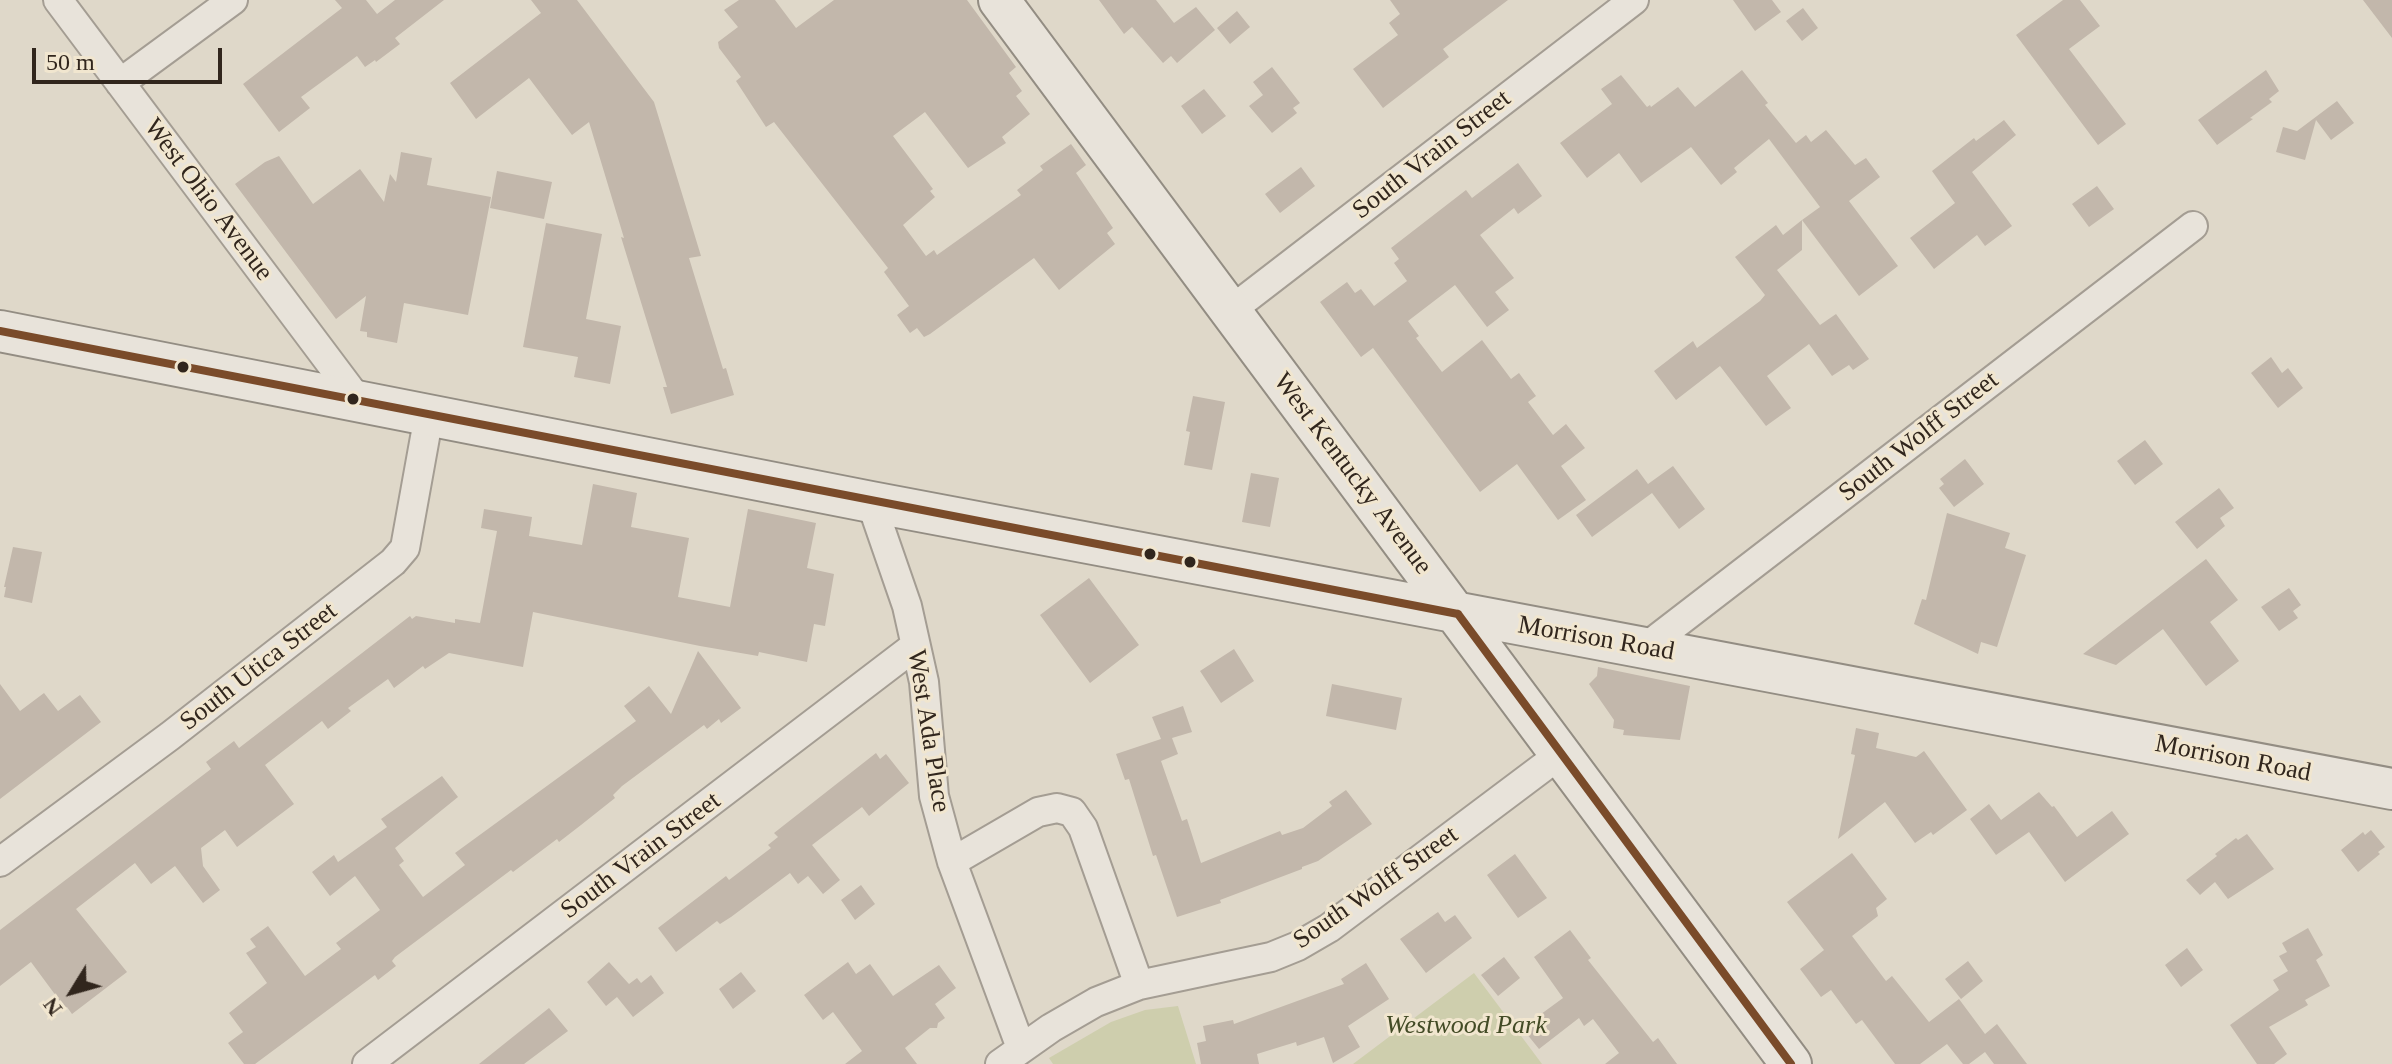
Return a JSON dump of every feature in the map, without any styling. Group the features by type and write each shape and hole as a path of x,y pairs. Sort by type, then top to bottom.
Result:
{"main road":[{"name":"West Kentucky Avenue","path":"999,0 1791,1064"},
{"name":"Morrison Road","path":"0,331 871,502 2392,789"}],"street":[{"name":"West Ohio Avenue","path":"58,0 358,400"},
{"path":"120,83 233,0"},
{"name":"South Vrain Street","path":"1230,311 1634,0"},
{"name":"South Wolff Street","path":"1646,647 2193,226"},
{"name":"South Utica Street","path":"0,862 170,736 393,562 405,548 429,415"},
{"name":"West Ada Place","path":"871,502 907,606 924,682 934,796 1011,1056"},
{"name":"South Vrain Street","path":"367,1064 915,646"},
{"name":"South Wolff Street","path":"1011,1056 1070,1015 1139,985 1271,957 1298,946 1329,928 1562,753"},
{"path":"952,862 1038,812 1057,808 1072,812 1083,828 1139,985"}],"green space":[{"name":"Westwood Park","path":"1474,973 1542,1064 1353,1064"},
{"path":"1178,1006 1196,1064 1053,1064 1049,1058 1111,1022 1145,1010"}],"building":[{"path":"335,0 366,0 377,14 395,0 444,0 395,38 400,44 376,62 365,67 357,56 301,97 310,108 279,132 243,84 342,8"},
{"path":"531,0 577,0 654,102 701,256 689,258 734,395 671,414 663,387 667,387 589,122 572,135 529,78 476,119 450,83 541,13"},
{"path":"739,0 775,0 796,28 834,0 967,0 1016,67 1009,73 1022,91 1016,96 1030,114 1002,137 1006,143 968,168 925,112 893,136 933,189 930,191 935,197 903,225 926,256 934,250 937,255 1021,195 1017,190 1043,170 1040,166 1071,144 1086,165 1076,173 1113,228 1107,233 1115,244 1059,290 1034,258 930,334 924,337 917,328 910,333 897,315 909,306 884,272 888,268 774,122 766,127 736,81 741,77 719,48 718,42 738,27 724,10"},
{"path":"1099,0 1156,0 1174,23 1196,7 1215,30 1177,63 1171,56 1163,63 1132,27 1124,34"},
{"path":"1390,0 1508,0 1443,49 1449,57 1383,108 1353,69 1398,35 1389,23 1400,14"},
{"path":"1733,0 1772,0 1781,12 1755,31"},
{"path":"2063,0 2080,0 2100,26 2069,49 2126,124 2098,145 2016,35"},
{"path":"2363,0 2392,0 2392,38"},
{"path":"1803,8 1818,28 1802,41 1786,21"},
{"path":"1237,11 1250,27 1230,44 1217,28"},
{"path":"1272,67 1300,103 1293,108 1297,113 1272,133 1249,106 1263,95 1253,82"},
{"path":"1742,70 1796,143 1806,135 1811,142 1826,130 1855,165 1866,158 1880,177 1849,201 1898,266 1859,296 1802,220 1820,207 1769,139 1734,168 1737,172 1721,185 1691,147 1641,183 1619,153 1587,178 1560,143 1612,104 1601,89 1621,75 1647,107 1678,87 1695,107"},
{"path":"2266,70 2279,91 2269,99 2272,102 2217,145 2198,120"},
{"path":"1204,89 1226,116 1202,134 1181,106"},
{"path":"2337,101 2354,123 2331,140 2316,120 2305,160 2276,152 2283,127 2297,131"},
{"path":"2004,120 2016,135 1972,172 2012,226 1985,246 1977,235 1934,269 1910,238 1955,203 1932,171 1974,138 1976,141"},
{"path":"401,152 432,158 427,185 491,197 468,315 404,303 397,343 367,337 367,332 360,331 366,296 336,319 235,184 265,162 279,156 313,204 360,169 384,202 390,174 396,182"},
{"path":"1518,163 1542,196 1518,214 1514,208 1480,235 1514,278 1495,292 1509,310 1487,327 1455,285 1408,321 1419,336 1416,338 1442,372 1482,340 1511,379 1519,373 1536,396 1528,402 1553,435 1566,424 1585,448 1561,466 1586,500 1558,520 1517,464 1480,492 1373,348 1361,357 1320,302 1347,282 1355,293 1361,289 1374,306 1407,281 1394,263 1399,259 1391,248 1466,190 1472,198"},
{"path":"1301,167 1315,186 1280,213 1265,194"},
{"path":"497,171 552,182 544,219 490,208"},
{"path":"2097,186 2114,209 2089,227 2072,204"},
{"path":"1802,220 1802,250 1777,270 1820,325 1836,314 1869,359 1853,370 1849,365 1832,376 1809,344 1767,376 1791,408 1766,426 1720,366 1676,400 1654,371 1693,341 1697,348 1760,301 1765,295 1735,257 1776,225 1783,235"},
{"path":"546,223 602,234 586,319 621,326 610,384 574,377 578,357 523,347"},
{"path":"2271,357 2282,373 2288,368 2303,388 2278,408 2251,373"},
{"path":"1193,396 1225,402 1212,470 1184,465 1190,432 1186,431"},
{"path":"2145,440 2163,464 2135,485 2117,461"},
{"path":"1965,459 1984,484 1954,507 1939,488 1944,484 1940,479"},
{"path":"1673,466 1705,509 1679,529 1652,493 1592,537 1576,515 1637,469 1648,484"},
{"path":"1251,473 1279,478 1270,527 1242,522"},
{"path":"593,484 637,493 631,527 689,538 678,597 730,607 748,509 816,523 807,568 834,574 825,626 814,624 807,662 759,652 758,656 700,646 533,612 523,667 449,653 425,669 423,666 394,688 388,679 348,708 351,711 328,729 322,721 265,765 294,804 237,847 225,830 201,848 203,866 220,890 203,903 175,866 151,884 135,863 76,909 127,972 72,1014 31,962 0,986 0,930 211,769 206,762 234,741 239,748 410,616 412,619 416,616 455,623 455,619 480,623 497,531 481,528 484,509 532,517 529,536 582,545"},
{"path":"2219,488 2234,508 2220,518 2225,526 2197,549 2175,522"},
{"path":"1947,513 2010,533 2005,548 2026,555 1997,647 1981,642 1978,654 1914,624 1922,599 1926,600"},
{"path":"13,547 42,552 32,603 4,597"},
{"path":"2206,559 2238,600 2210,622 2239,661 2206,686 2163,629 2116,665 2083,654"},
{"path":"1089,578 1139,645 1090,683 1040,615"},
{"path":"2289,588 2301,605 2293,611 2298,618 2279,631 2261,607"},
{"path":"1234,649 1254,681 1221,703 1200,671"},
{"path":"698,651 741,708 721,723 719,719 707,729 704,725 622,786 613,795 615,798 559,842 557,839 513,872 511,870 395,957 392,961 396,966 378,980 375,975 255,1064 244,1064 228,1043 243,1032 229,1013 267,983 246,953 256,947 250,939 268,926 305,976 341,949 336,943 380,910 355,876 330,896 312,872 334,855 338,862 387,827 381,819 442,776 458,797 395,848 404,861 399,865 423,897 465,865 455,853 636,721 624,706 649,686 671,714"},
{"path":"1598,667 1690,686 1680,740 1623,735 1624,730 1613,728 1614,720 1589,684 1597,676"},
{"path":"0,684 20,711 44,693 58,711 80,695 101,722 0,799"},
{"path":"1332,684 1402,698 1396,730 1326,716"},
{"path":"1183,706 1192,732 1172,738 1178,754 1161,761 1182,821 1187,819 1201,863 1280,831 1282,835 1303,828 1332,806 1329,802 1346,790 1372,824 1302,869 1220,900 1221,903 1177,917 1156,855 1153,856 1129,779 1125,780 1116,754 1161,739 1152,717"},
{"path":"1856,728 1879,733 1876,748 1916,757 1924,751 1967,810 1933,835 1931,832 1915,843 1885,802 1838,839 1855,755 1851,754"},
{"path":"876,753 880,759 886,754 909,783 869,816 862,807 812,845 840,880 823,894 808,876 798,884 790,873 731,917 720,924 717,921 676,952 658,928 726,876 729,880 771,848 768,845 778,837 774,833"},
{"path":"2039,792 2054,806 2077,837 2112,811 2129,834 2065,882 2029,832 1996,855 1970,819 1989,804 2001,820"},
{"path":"2371,830 2385,847 2358,872 2341,850 2363,832 2365,835"},
{"path":"2247,834 2274,869 2228,899 2215,882 2200,895 2186,880 2236,838 2238,840"},
{"path":"1852,853 1887,899 1876,908 1878,916 1852,936 1886,981 1892,976 1929,1022 1959,999 1985,1034 1997,1024 2027,1064 1994,1064 1985,1052 1969,1064 1963,1064 1947,1044 1920,1064 1895,1064 1862,1020 1856,1024 1831,990 1821,997 1800,969 1824,950 1787,902"},
{"path":"1515,854 1547,898 1518,918 1487,875"},
{"path":"861,885 875,904 855,920 841,900"},
{"path":"1438,912 1445,922 1455,915 1472,938 1426,973 1400,939"},
{"path":"2308,928 2323,955 2316,960 2330,986 2305,1000 2308,1005 2269,1027 2287,1054 2274,1064 2257,1064 2230,1025 2279,990 2273,980 2288,971 2279,956 2287,952 2282,943"},
{"path":"1570,930 1591,958 1588,960 1653,1042 1658,1038 1677,1064 1605,1064 1619,1053 1593,1019 1584,1026 1579,1018 1539,1049 1522,1028 1563,998 1534,957"},
{"path":"2187,948 2203,970 2181,987 2165,965"},
{"path":"1504,957 1520,978 1498,996 1481,975"},
{"path":"1968,961 1983,981 1961,999 1945,979"},
{"path":"609,962 629,984 637,978 641,983 651,975 664,993 633,1017 617,997 606,1006 587,982"},
{"path":"848,962 856,974 870,964 893,996 939,965 956,988 935,1004 945,1018 937,1028 930,1028 905,1048 917,1064 845,1064 862,1051 833,1012 823,1020 804,995"},
{"path":"1366,963 1389,999 1348,1026 1360,1047 1333,1063 1324,1037 1257,1054 1259,1064 1201,1064 1197,1043 1206,1041 1203,1026 1233,1020 1234,1024 1344,984 1341,979"},
{"path":"741,972 756,991 733,1009 719,989"},
{"path":"549,1008 568,1031 524,1064 479,1064"}],"transit line":[{"path":"0,331 1458,614"},
{"path":"1458,614 1791,1064"}]}
